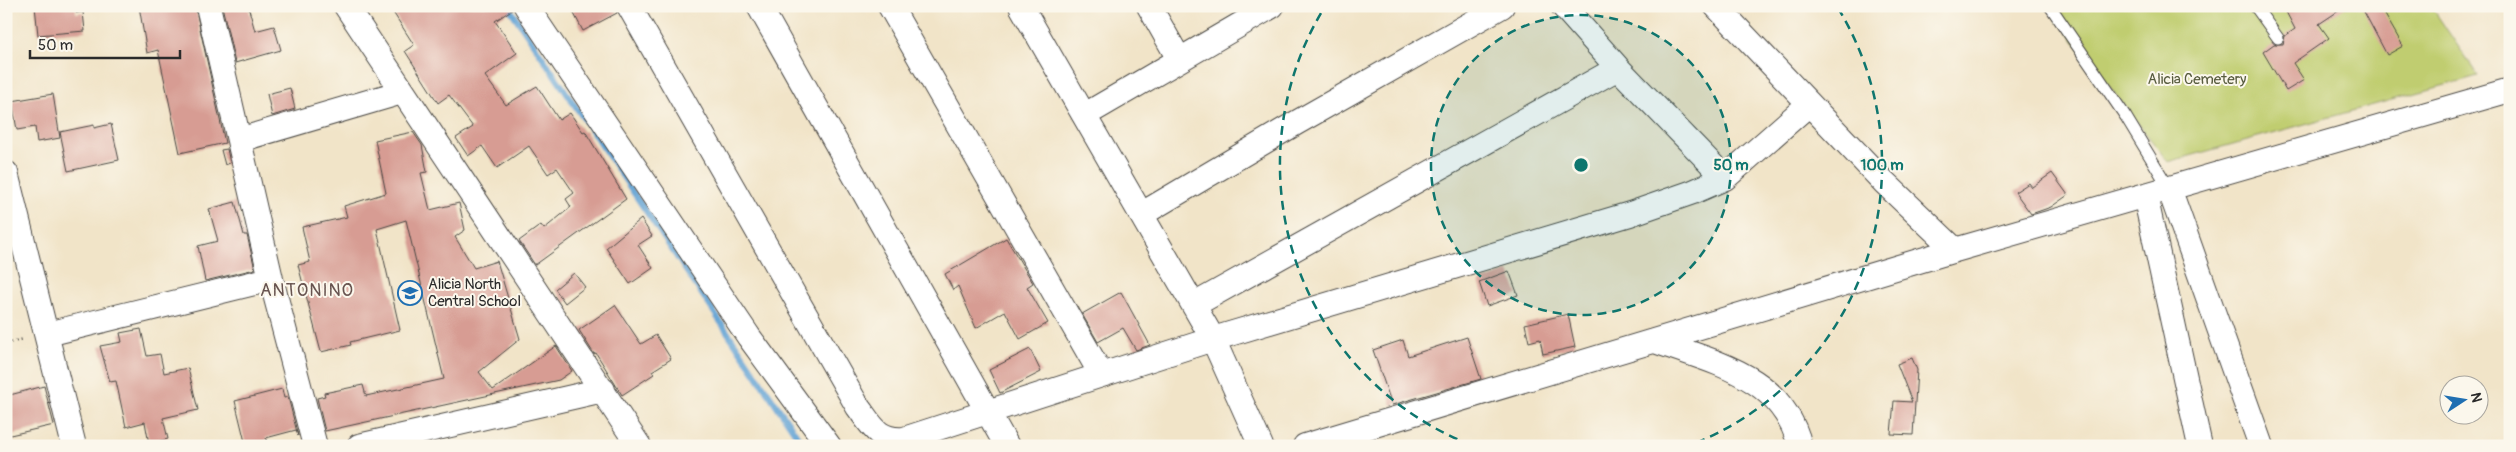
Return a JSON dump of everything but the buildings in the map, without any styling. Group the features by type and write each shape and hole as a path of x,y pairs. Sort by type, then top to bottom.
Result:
{"street":[{"path":"208,6 271,279 315,446"},
{"path":"346,6 639,446"},
{"path":"526,6 749,336 829,446"},
{"path":"629,6 858,407 879,435 892,440 904,439 1100,374 1630,214 1693,192 1725,178 1809,104"},
{"path":"759,6 1007,446"},
{"path":"890,6 1100,374"},
{"path":"1021,6 1213,339 1261,446"},
{"path":"1149,6 1179,59"},
{"path":"1085,115 1272,6"},
{"path":"1142,214 1296,122 1502,6"},
{"path":"1562,6 1618,68 1725,178"},
{"path":"1716,6 1884,182 1955,250"},
{"path":"1194,305 1340,226 1618,68"},
{"path":"1305,446 1955,250 2510,90"},
{"path":"239,140 402,92"},
{"path":"6,173 74,446"},
{"path":"2170,188 2261,446"},
{"path":"2145,195 2200,446"},
{"path":"47,334 271,279"},
{"path":"1655,341 1738,371 1772,393 1796,431 1800,446"},
{"path":"359,446 603,390"}],"lane":[{"path":"2050,6 2126,117 2170,188"},
{"path":"2255,6 2278,38"}],"green space":[{"name":"Alicia Cemetery","path":"2047,6 2431,6 2478,76 2168,162"}],"waterway":[{"path":"508,6 804,446"}],"place":[{"name":"Alicia North Central School","path":"410,293"}],"district":[{"name":"ANTONINO","path":"307,290"}]}
